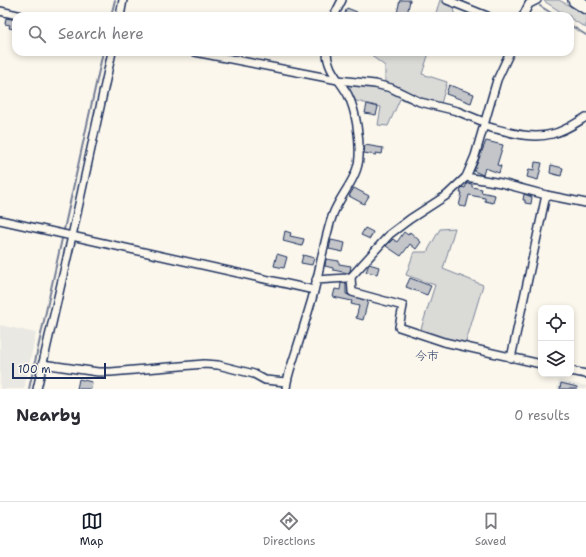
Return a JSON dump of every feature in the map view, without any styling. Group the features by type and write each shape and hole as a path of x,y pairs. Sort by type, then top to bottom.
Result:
{"highway":[{"path":"575,0 586,7"}],"street":[{"path":"121,12 123,0"},
{"path":"335,12 342,0"},
{"path":"447,0 477,12"},
{"path":"525,12 529,2 537,0"},
{"path":"0,11 12,14"},
{"path":"37,389 111,56"},
{"path":"216,56 338,80 364,82 391,88 420,102 457,111 484,124 529,136 552,135 566,129 586,117"},
{"path":"42,364 98,372 204,364 218,365 254,374 265,380 287,387 333,215 353,178 357,168 359,156 356,119 352,105 348,95 329,65 328,56"},
{"path":"316,280 351,277 390,234 447,195 466,177 475,156 497,80 508,56"},
{"path":"466,177 513,185 546,195 586,203"},
{"path":"510,358 546,195"},
{"path":"0,220 314,290"},
{"path":"351,277 352,292 403,306 399,327 444,342 538,363"},
{"path":"574,372 586,374"}],"shaded area":[{"path":"440,0 465,0 455,5 454,12 436,12"},
{"path":"559,0 586,15 586,28 574,20 574,12 561,12 544,1"},
{"path":"428,56 422,74 447,82 439,111 400,99 388,126 378,125 381,107 356,101 349,89 353,84 385,82 385,66 373,57"},
{"path":"455,228 443,269 483,285 465,345 420,332 435,285 406,275 414,252 427,252 440,229"},
{"path":"0,325 36,333 24,389 0,389"},
{"path":"559,380 586,386 586,389 557,389"}],"building":[{"path":"400,0 410,0 408,12 397,12"},
{"path":"347,8 357,12 345,12"},
{"path":"6,18 12,19 12,29 9,28 10,25 5,24"},
{"path":"449,85 474,94 471,103 446,94"},
{"path":"367,104 378,107 376,115 365,113"},
{"path":"486,141 503,145 497,165 501,166 499,173 485,168 483,175 474,171"},
{"path":"365,145 383,148 382,154 376,153 376,155 364,153"},
{"path":"535,162 542,163 538,180 527,177 529,169 534,170"},
{"path":"551,165 563,168 561,176 550,173"},
{"path":"467,183 472,184 472,187 482,189 481,192 495,195 493,203 485,201 485,198 469,195 466,207 459,206 462,193 460,193 461,189 462,187 465,188"},
{"path":"354,188 369,196 364,204 349,196"},
{"path":"524,194 532,197 531,204 525,203 525,200 523,200"},
{"path":"365,228 373,232 370,239 361,235"},
{"path":"285,231 291,233 290,236 304,239 302,246 283,241"},
{"path":"404,232 408,235 410,232 421,242 416,249 410,244 401,256 386,246 393,239 397,242"},
{"path":"331,240 345,243 343,252 329,249"},
{"path":"277,254 287,257 284,268 274,266"},
{"path":"303,255 314,258 312,265 301,263"},
{"path":"326,259 339,261 339,264 351,266 350,271 348,273 333,270 333,268 325,266"},
{"path":"369,264 379,267 377,274 366,272"},
{"path":"410,278 431,286 427,295 406,287"},
{"path":"341,283 346,283 346,294 368,301 363,320 356,318 359,306 351,304 352,301 333,297 335,289 340,290"},
{"path":"79,379 92,382 91,389 77,389"},
{"path":"561,383 577,387 577,389 560,389"}],"waterway":[{"path":"112,12 115,0"},
{"path":"540,6 550,12"},
{"path":"574,28 586,35"},
{"path":"29,389 102,56"}],"district":[{"name":"今市","path":"427,356"}]}
